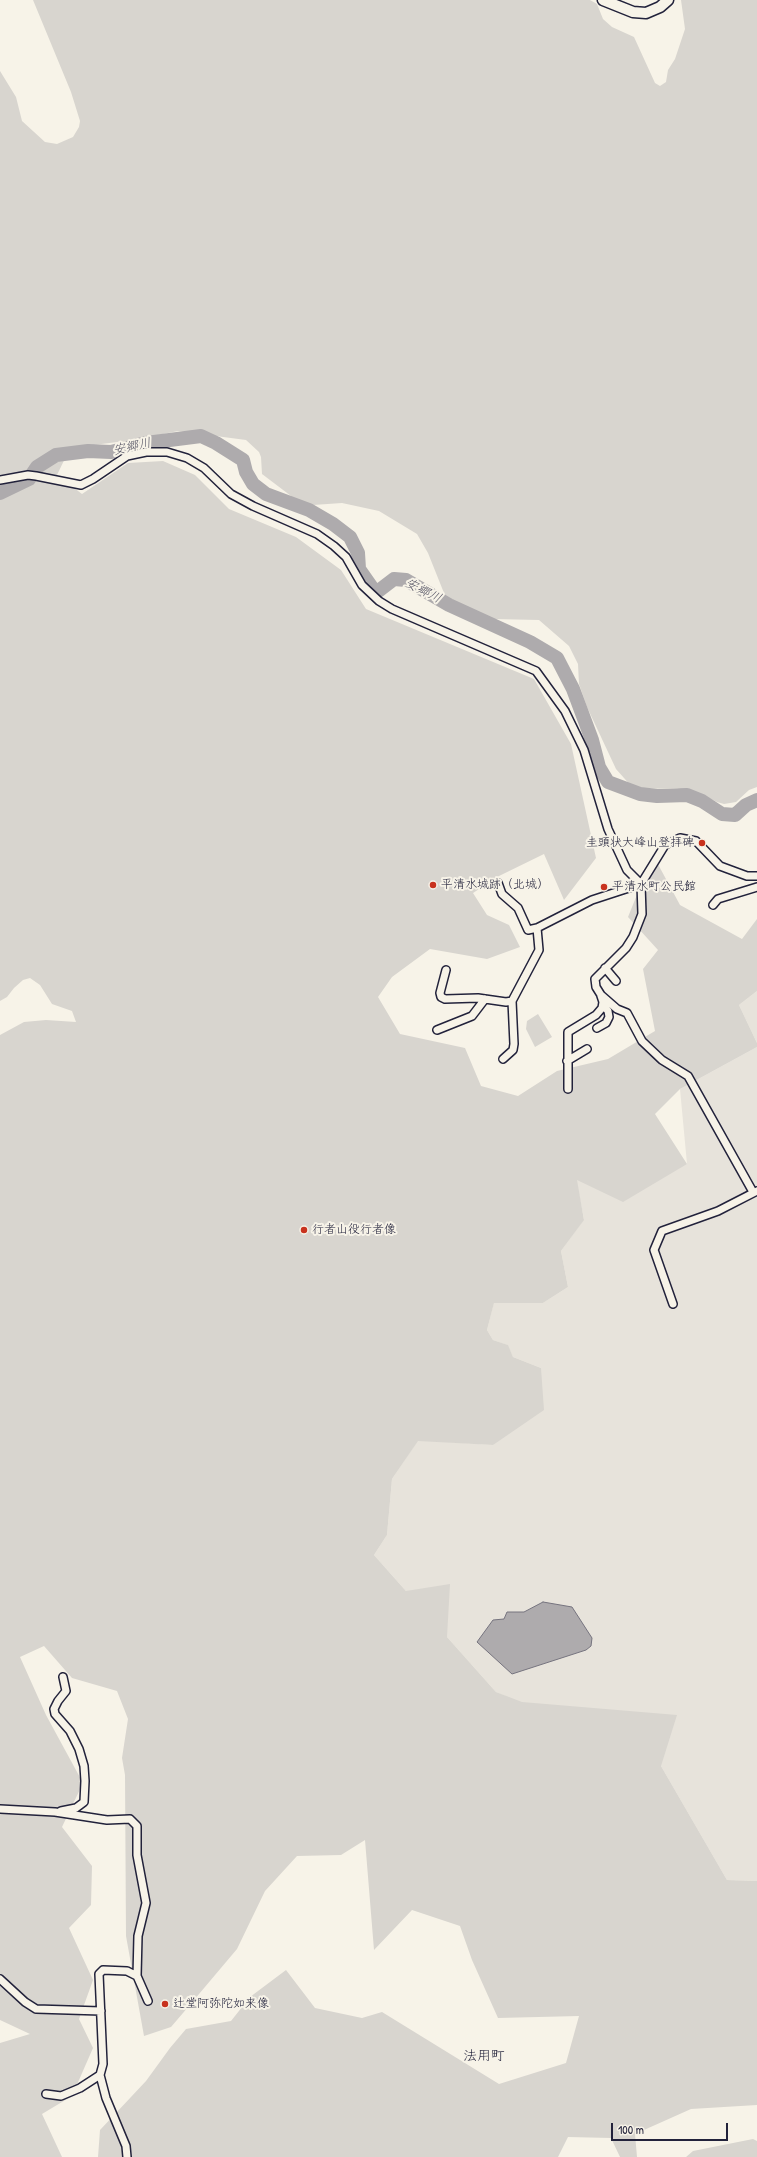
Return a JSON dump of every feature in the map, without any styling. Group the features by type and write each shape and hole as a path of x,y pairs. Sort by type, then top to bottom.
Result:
{"main road":[{"path":"603,0 633,12 646,13 660,7 668,0"}],"street":[{"path":"0,480 28,475 81,485 93,479 127,456 146,452 167,452 187,458 204,468 231,494 253,506 311,531 334,546 346,557 362,585 380,601 392,609 536,671 565,711 584,750 608,829 627,870 641,884"},
{"path":"673,1304 654,1250 662,1231 718,1211 755,1192 688,1076 655,1054 637,1034 627,1013 617,1009 601,995 596,987 595,979 626,948 633,937 642,914 641,884 665,845 680,838 698,843 720,866 747,876 757,876"},
{"path":"498,882 502,894 518,908 528,930 537,928 592,900 641,884"},
{"path":"713,905 718,899 757,887"},
{"path":"503,1059 512,1050 514,1044 512,1001 539,950 537,928"},
{"path":"605,968 616,981"},
{"path":"446,970 440,993 441,997 445,999 512,1001"},
{"path":"597,1028 606,1023 609,1017 608,1011 603,1006 601,995"},
{"path":"437,1030 472,1016 485,999"},
{"path":"568,1088 568,1032 596,1016 603,1006"},
{"path":"567,1061 587,1049"},
{"path":"55,1812 76,1808 84,1802 85,1788 84,1766 79,1749 70,1731 55,1714 58,1701 66,1691 63,1678"},
{"path":"0,1808 55,1812 100,1819 130,1818 137,1826 137,1855 146,1903 138,1936 137,1976 148,2001"},
{"path":"126,2157 126,2146 106,2098 100,2075 103,2064 102,2011 99,1974 103,1970 127,1971 137,1976"},
{"path":"0,1979 25,2002 36,2009 102,2011"},
{"path":"46,2094 61,2096 80,2088 100,2075"}],"shaded area":[{"path":"33,0 590,0 597,4 603,19 612,27 634,37 655,83 660,86 666,82 668,70 675,59 685,29 681,0 757,0 757,787 749,790 736,802 724,804 701,794 677,788 644,789 632,787 616,769 587,707 579,684 578,664 569,646 539,620 492,619 446,598 428,553 417,534 379,511 342,503 313,505 295,499 262,474 261,457 259,452 246,440 178,431 133,440 70,448 57,475 82,494 128,463 163,461 195,475 229,509 296,537 341,570 366,609 534,679 571,744 596,858 564,900 544,854 499,876 473,893 487,915 509,925 520,947 487,959 430,949 392,977 378,997 400,1034 465,1048 481,1086 518,1096 557,1071 608,1059 655,1031 643,969 658,950 628,917 653,855 680,905 742,939 757,919 757,991 739,1005 757,1043 757,1047 680,1089 655,1114 687,1164 623,1202 577,1180 584,1220 561,1251 568,1287 543,1303 494,1303 487,1330 493,1340 508,1345 513,1357 541,1368 544,1410 493,1445 418,1441 392,1479 387,1535 374,1555 406,1591 450,1584 447,1637 496,1692 522,1702 677,1715 661,1766 727,1880 757,1881 757,2105 691,2109 635,2134 637,2157 620,2157 611,2138 568,2137 558,2157 98,2157 100,2130 146,2081 186,2029 231,2021 250,1997 286,1970 315,2008 362,2018 382,2012 499,2084 566,2063 579,2016 498,2018 472,1960 460,1926 412,1910 374,1950 365,1840 341,1855 297,1856 265,1891 237,1949 183,2013 171,2027 144,2036 126,1936 125,1775 122,1758 128,1719 117,1691 72,1678 44,1646 20,1657 46,1715 83,1783 62,1827 92,1866 91,1905 69,1928 93,1980 79,2019 93,2048 72,2096 42,2114 62,2157 0,2157 0,2043 30,2034 0,2020 0,1035 24,1022 46,1020 76,1022 72,1011 52,1004 40,985 30,978 23,980 7,997 0,1001 0,71 16,97 22,121 45,142 57,144 73,137 79,127 80,121 71,92"},
{"path":"757,991 757,1043 739,1005"},
{"path":"538,1014 552,1037 535,1047 526,1029 527,1021"},
{"path":"757,1047 757,1881 727,1880 661,1766 496,1692 374,1555 387,1535 392,1479 418,1440 493,1445 541,1368 513,1357 507,1345 493,1340 487,1330 494,1302 543,1303 568,1287 561,1251 584,1219 576,1180 687,1164 680,1089"},
{"path":"543,1602 572,1607 592,1638 591,1646 586,1650 512,1674 477,1642 493,1620 504,1619 507,1612 524,1612"},
{"path":"753,2139 757,2141 757,2157 686,2157 693,2151"}],"waterway":[{"name":"安郷川","path":"0,493 29,479 37,467 56,455 88,451 111,452 146,443 201,436 216,443 243,460 246,472 253,484 266,494 309,510 333,524 350,537 358,553 359,569 373,589 377,592 394,579 406,580 449,605 530,642 557,658 573,689 592,740 599,767 608,782 640,794 657,796 687,795 702,801 722,814 735,815 746,805 757,800"}],"place":[{"name":"圭頭状大峰山登拝碑","path":"702,843"},
{"name":"平清水城跡（北城）","path":"433,885"},
{"name":"平清水町公民館","path":"604,887"},
{"name":"行者山役行者像","path":"304,1230"},
{"name":"辻堂阿弥陀如来像","path":"165,2004"}],"district":[{"name":"法用町","path":"484,2056"}]}
